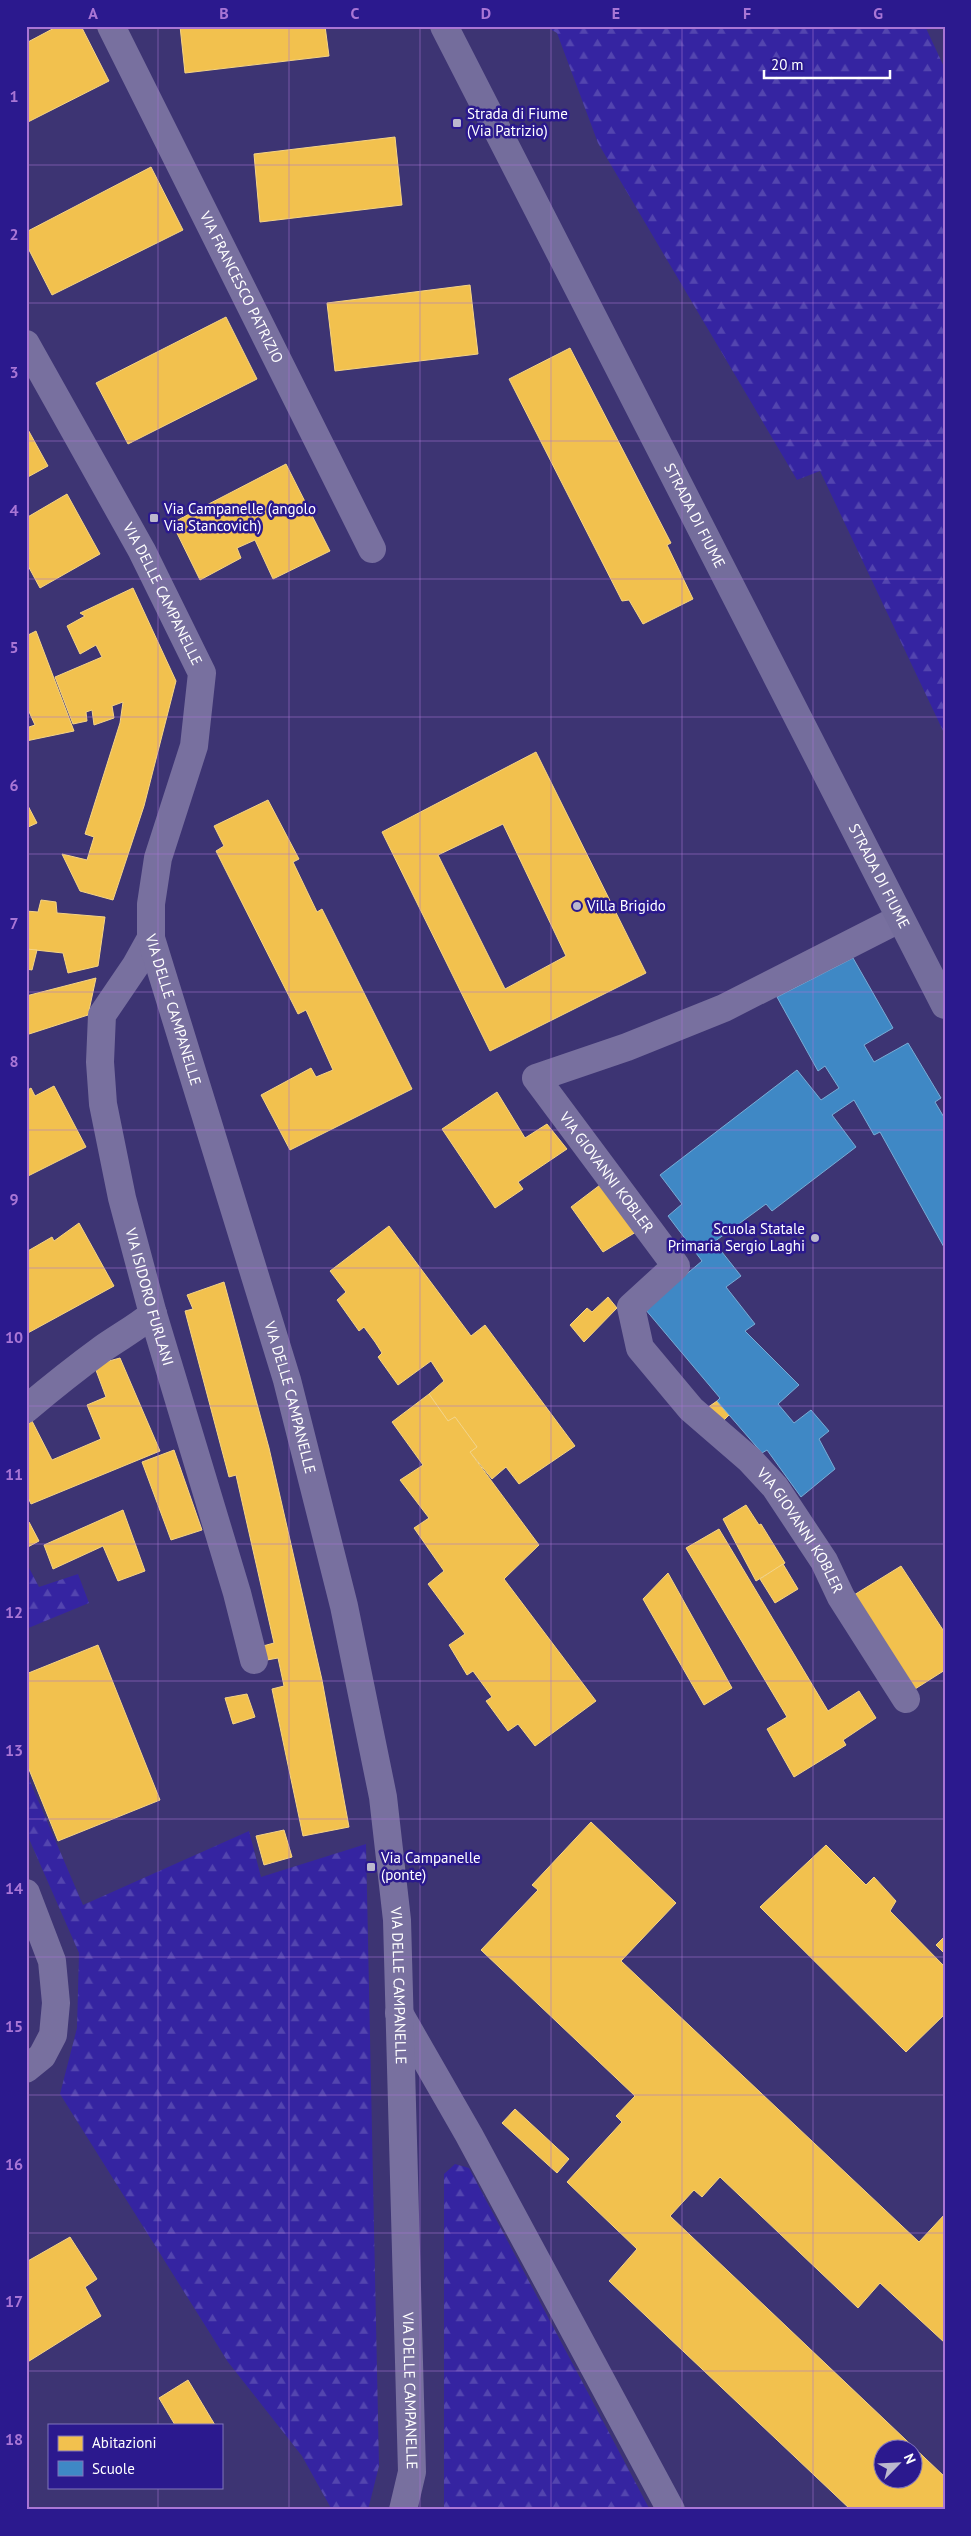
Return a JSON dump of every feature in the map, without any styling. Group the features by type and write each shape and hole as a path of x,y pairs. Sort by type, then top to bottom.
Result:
{"main road":[{"name":"STRADA DI FIUME","path":"444,26 899,919 945,1005"}],"street":[{"name":"VIA FRANCESCO PATRIZIO","path":"111,26 372,549"},
{"name":"VIA DELLE CAMPANELLE","path":"26,344 142,551 202,673 194,746 158,858 151,904 151,938 287,1380 344,1606 383,1797 397,1920 412,2472 403,2510"},
{"name":"VIA GIOVANNI KOBLER","path":"899,919 724,1008 627,1047 536,1078 676,1266 631,1307 640,1348 691,1409 750,1460 775,1487 824,1561 841,1597 906,1699"},
{"name":"VIA ISIDORO FURLANI","path":"151,938 136,965 102,1015 100,1062 103,1104 122,1198 153,1314 238,1593 254,1660"},
{"path":"26,1409 67,1375 104,1348 132,1332 153,1314"},
{"path":"26,1893 52,1961 56,2003 53,2035 42,2056 26,2069"},
{"path":"399,2013 469,2134 671,2510"}],"green space":[{"path":"545,26 925,26 945,69 945,735 820,471 797,480 598,143 557,33"},
{"path":"26,1562 39,1587 78,1574 89,1603 26,1629"},
{"path":"26,1772 83,1905 249,1831 261,1877 366,1844 379,2466 368,2510 332,2510 302,2456 228,2362 60,2094 77,2028 79,1953 26,1832"},
{"path":"455,2164 469,2168 650,2510 444,2510 444,2174"}],"building: Abitazioni":[{"path":"58,26 81,26 109,81 26,123 26,43"},
{"path":"180,26 325,26 329,56 185,73"},
{"path":"395,137 402,205 260,222 254,154"},
{"path":"151,167 183,230 52,295 26,244 26,232"},
{"path":"470,285 478,354 335,371 327,303"},
{"path":"226,317 257,379 128,444 96,383"},
{"path":"570,348 671,543 667,545 693,599 643,624 629,600 622,601 509,379"},
{"path":"26,426 48,466 26,478"},
{"path":"286,464 330,551 273,579 255,540 237,548 241,558 200,580 172,523"},
{"path":"67,494 100,554 40,588 26,562 26,518"},
{"path":"133,588 176,681 144,806 113,900 80,891 62,854 87,860 94,837 85,834 120,723 123,702 112,706 114,718 94,725 92,710 86,712 87,721 73,724 55,677 102,657 96,645 80,654 67,626 85,616 80,613"},
{"path":"36,631 74,731 26,741 26,728 35,725 26,705 26,636"},
{"name":"Villa Brigido","path":"536,752 646,973 490,1051 382,832","holes":["503,824 566,956 505,989 438,855"]},
{"path":"268,800 299,859 293,862 317,912 322,909 412,1089 290,1150 261,1095 311,1068 316,1077 333,1070 306,1010 298,1014 216,851 224,846 214,826"},
{"path":"26,802 37,823 26,828"},
{"path":"41,900 56,902 57,913 105,917 98,966 68,973 63,953 26,949 26,911 38,912"},
{"path":"26,949 37,950 32,970 26,969"},
{"path":"96,978 88,1015 26,1035 26,996"},
{"path":"54,1086 86,1147 26,1177 26,1091 31,1088 35,1096"},
{"path":"497,1092 525,1138 547,1124 567,1149 518,1182 523,1189 495,1208 442,1129"},
{"path":"600,1185 636,1232 603,1252 571,1207"},
{"path":"79,1223 114,1286 26,1334 26,1252 52,1237 54,1241"},
{"path":"389,1226 471,1336 485,1325 575,1446 519,1484 506,1467 492,1479 470,1452 477,1447 455,1417 448,1421 429,1394 444,1381 431,1361 398,1385 378,1357 382,1353 375,1342 364,1327 359,1331 337,1300 346,1292 330,1271"},
{"path":"224,1282 269,1448 322,1680 349,1827 303,1836 272,1689 284,1686 278,1658 267,1660 263,1646 274,1643 236,1475 229,1477 185,1311 193,1309 187,1295"},
{"path":"608,1297 617,1308 584,1342 570,1325 587,1308 592,1312"},
{"path":"120,1358 160,1451 31,1504 26,1493 26,1426 32,1421 52,1460 101,1439 87,1405 106,1397 94,1365"},
{"path":"429,1394 448,1421 455,1417 477,1447 470,1452 539,1545 504,1579 596,1701 535,1746 518,1724 508,1731 486,1701 492,1697 473,1671 467,1675 449,1645 465,1634 428,1584 444,1571 414,1528 429,1518 400,1480 423,1465 392,1422"},
{"path":"717,1401 729,1415 721,1423 707,1408"},
{"path":"174,1450 202,1530 171,1540 142,1462"},
{"path":"746,1505 759,1525 761,1524 785,1563 756,1581 723,1519"},
{"path":"123,1510 145,1571 118,1581 103,1546 53,1569 44,1545"},
{"path":"29,1522 39,1541 26,1548 26,1523"},
{"path":"719,1529 828,1711 859,1691 876,1718 843,1740 846,1745 794,1777 767,1729 787,1717 686,1548"},
{"path":"783,1564 798,1589 775,1603 760,1579"},
{"path":"901,1566 945,1633 945,1670 915,1689 854,1595"},
{"path":"668,1573 732,1688 704,1705 643,1599"},
{"path":"98,1645 160,1800 58,1841 26,1762 26,1674"},
{"path":"247,1694 255,1717 233,1724 225,1698"},
{"path":"591,1822 676,1903 621,1961 919,2242 945,2214 945,2343 880,2283 858,2308 720,2177 702,2197 694,2190 670,2216 904,2438 874,2438 874,2488 924,2488 924,2457 945,2477 945,2510 851,2510 609,2281 637,2249 567,2182 622,2122 616,2116 635,2096 481,1950 538,1890 532,1885"},
{"path":"284,1830 292,1857 264,1865 256,1836"},
{"path":"826,1845 866,1885 874,1877 896,1901 890,1911 945,1967 945,2014 906,2052 760,1907"},
{"path":"945,1936 945,1954 936,1945"},
{"path":"515,2109 569,2159 557,2173 502,2123"},
{"path":"70,2237 97,2279 85,2287 101,2316 26,2363 26,2262"},
{"path":"188,2380 214,2424 174,2424 159,2398"}],"building: Scuole":[{"path":"853,958 893,1028 864,1045 874,1062 908,1043 941,1098 935,1102 945,1119 945,1249 880,1132 874,1135 854,1100 832,1115 856,1147 772,1211 766,1204 714,1242 741,1276 726,1287 755,1324 745,1331 799,1385 778,1404 794,1423 811,1410 829,1431 819,1439 835,1469 801,1497 767,1450 762,1453 717,1401 720,1398 645,1309 702,1261 668,1216 682,1204 660,1175 797,1070 821,1100 839,1088 825,1066 818,1071 777,997"}],"place":[{"name":"Strada di Fiume (Via Patrizio)","path":"457,123"},
{"name":"Via Campanelle (angolo Via Stancovich)","path":"154,518"},
{"name":"Villa Brigido","path":"577,906"},
{"name":"Scuola Statale Primaria Sergio Laghi","path":"815,1238"},
{"name":"Via Campanelle (ponte)","path":"371,1867"}]}
